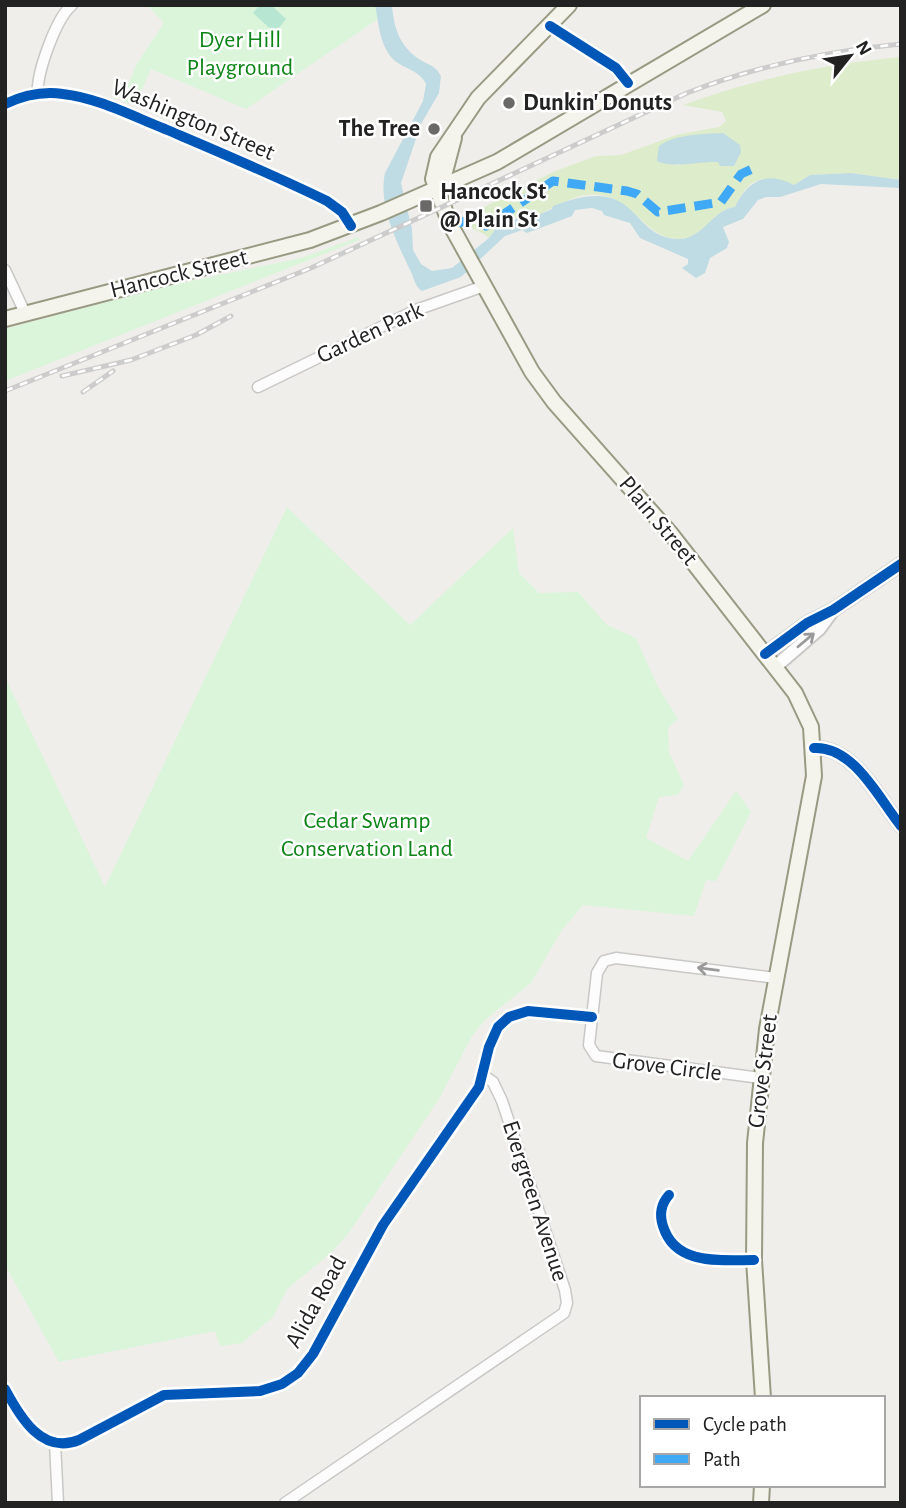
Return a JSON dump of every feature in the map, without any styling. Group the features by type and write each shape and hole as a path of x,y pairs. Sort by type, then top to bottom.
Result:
{"main road":[{"path":"436,190 446,172 455,132 484,91 569,5"},
{"path":"351,226 497,162 763,5"},
{"name":"Plain Street","path":"436,190 464,249 519,351 546,393 656,514 775,667 803,706 814,748"},
{"name":"Hancock Street","path":"5,319 310,240 351,226"},
{"name":"Grove Street","path":"763,1396 754,1260 754,1158 761,1078 776,978 813,783 814,748"}],"street":[{"path":"38,94 37,83 57,22 72,5"},
{"path":"550,26 616,68 628,83"},
{"name":"Washington Street","path":"5,104 38,94 83,98 223,153 332,204 342,212 351,226"},
{"path":"5,271 26,313"},
{"name":"Garden Park","path":"258,387 416,310 484,286"},
{"path":"765,654 807,623 833,610 901,564"},
{"path":"775,667 819,629 833,610"},
{"path":"814,748 833,750 846,757 901,826"},
{"name":"Grove Circle","path":"761,1078 599,1058 589,1048 598,970 604,961 611,958 776,978"},
{"path":"484,1076 491,1041 498,1027 509,1017 528,1011 592,1017"},
{"name":"Alida Road","path":"55,1443 79,1440 164,1395 260,1391 282,1384 298,1373 313,1354 383,1225 477,1091 484,1076"},
{"name":"Evergreen Avenue","path":"285,1503 564,1313 567,1303 565,1290 499,1093 484,1076"},
{"path":"669,1195 662,1206 662,1222 668,1237 681,1250 705,1260 754,1260"},
{"path":"5,1389 26,1423 42,1438 55,1443 58,1503"}],"green space":[{"name":"Dyer Hill Playground","path":"147,5 381,5 381,17 246,109 151,69 135,105 122,101 136,65 164,23"},
{"path":"260,5 271,5 286,19 275,33 253,13"},
{"path":"901,57 901,180 851,173 810,175 794,185 774,180 758,180 746,188 735,207 721,213 695,234 680,239 656,232 615,199 602,195 586,195 531,218 530,214 499,224 489,238 460,219 555,171 596,156 621,155 676,135 719,127 726,121 722,112 683,105 763,80 817,68","holes":["706,134 721,166 718,162 687,162 676,166 689,137"]},
{"path":"359,237 359,240 5,381 5,329 172,285 301,258"},
{"name":"Cedar Swamp Conservation Land","path":"287,507 410,625 513,528 519,573 539,593 578,592 607,625 636,638 657,685 678,719 668,728 669,752 684,785 678,795 659,797 646,838 688,861 736,791 751,812 716,881 706,880 694,916 583,905 562,930 531,983 486,1019 472,1036 439,1099 348,1234 331,1253 287,1289 273,1317 242,1343 220,1346 215,1331 59,1362 5,1265 5,677 105,887"}],"water":[{"path":"375,5 392,5 397,31 404,45 416,57 436,69 441,76 439,93 421,124 401,183 412,229 413,250 421,264 432,271 452,268 489,238 499,224 531,214 531,218 552,209 553,206 582,197 603,196 618,201 662,236 679,239 695,234 720,213 735,207 745,190 767,179 775,178 794,185 810,175 851,173 901,180 901,188 821,184 780,197 758,200 743,219 723,227 729,242 727,248 710,258 705,273 696,278 682,268 688,264 688,259 640,238 630,223 604,215 602,211 592,208 575,210 572,216 527,233 522,230 505,236 461,277 422,291 416,284 394,234 386,210 383,185 385,173 423,101 426,84 419,75 396,62 384,46"},
{"path":"723,133 740,145 741,152 734,166 720,166 718,162 678,165 657,161 659,146 673,139"}],"railway":[{"path":"5,391 311,268 687,93 792,61 901,44"},
{"path":"62,376 131,360 196,335 231,316"},
{"path":"83,392 113,371"}],"marked path":[{"path":"450,224 480,219 486,226 553,181 627,191 637,194 658,212 721,202 741,174 759,166"}],"cycle path":[{"path":"550,26 616,68 628,83"},
{"path":"5,104 41,93 76,96 102,103 327,201 342,212 351,226"},
{"path":"765,654 807,623 833,610 901,564"},
{"path":"814,748 828,750 853,765 901,826"},
{"path":"5,1389 34,1431 43,1438 66,1443 79,1440 164,1395 260,1391 282,1384 298,1373 313,1354 383,1225 479,1087 489,1047 498,1027 509,1017 528,1011 592,1017"},
{"path":"669,1195 661,1209 662,1222 669,1239 678,1248 701,1258 754,1260"}],"place":[{"name":"Dunkin' Donuts","path":"509,103"},
{"name":"The Tree","path":"434,129"},
{"name":"Hancock St @ Plain St","path":"426,206"}]}
